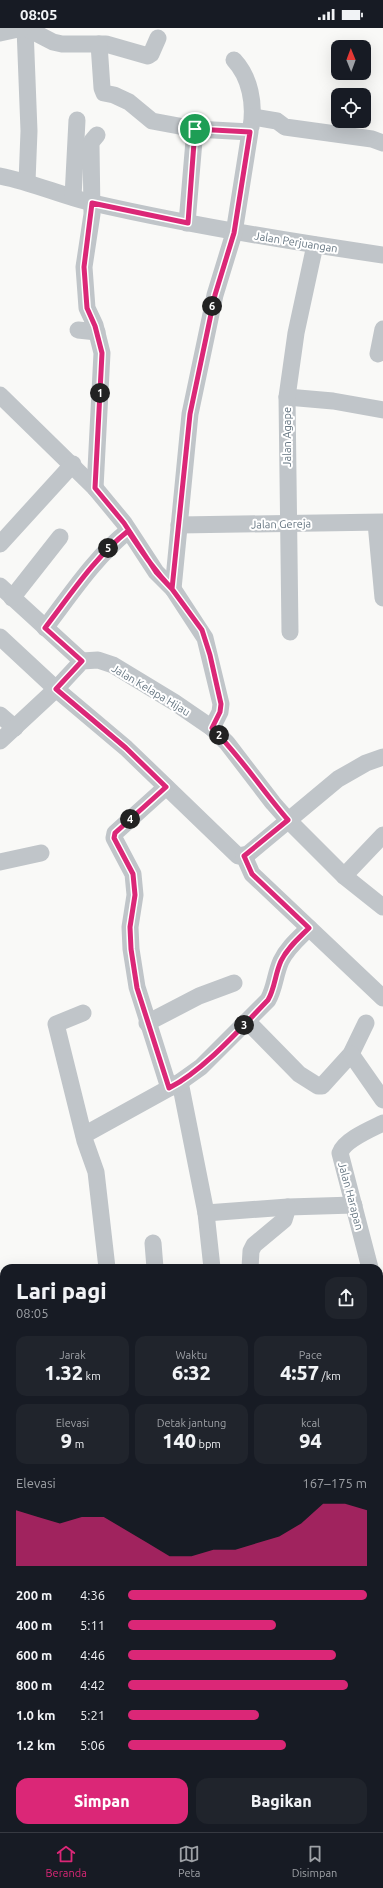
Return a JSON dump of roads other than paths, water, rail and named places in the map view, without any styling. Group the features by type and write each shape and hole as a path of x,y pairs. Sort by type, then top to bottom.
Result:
{"street":[{"path":"0,33 25,28 46,40 62,44 99,44 116,46 149,56 158,38"},
{"path":"25,28 29,131 27,182"},
{"path":"99,44 102,88 104,93 114,95 129,102 152,121 195,129 251,125 278,121 285,127 372,139 383,143"},
{"path":"172,589 190,414 215,295 234,233 251,125 250,93 246,78 240,66 234,60"},
{"path":"73,197 77,120"},
{"path":"188,223 195,129"},
{"path":"95,488 102,353 97,332 87,308 84,267 92,203 90,145 97,135"},
{"name":"Jalan Perjuangan","path":"0,176 27,182 92,203 234,233 383,255"},
{"name":"Jalan Agape","path":"290,632 287,524 287,397 296,333 315,245"},
{"path":"378,354 383,329"},
{"path":"78,330 97,332"},
{"path":"0,395 24,420 73,464 95,488 128,531 156,572 172,589 202,630 210,655 221,704 220,712 212,728"},
{"path":"287,397 333,401 383,410"},
{"path":"0,544 73,464"},
{"path":"380,522 383,598"},
{"name":"Jalan Gereja","path":"179,525 380,522"},
{"path":"45,628 95,564 113,543 128,531"},
{"path":"0,741 56,689 82,661 6,592 60,537"},
{"path":"0,637 56,689 126,748 234,854 238,856 244,856 338,779 366,763 383,757"},
{"name":"Jalan Kelapa Hijau","path":"82,661 98,660 114,666 212,728 227,743 273,803 288,820 344,876 383,907"},
{"path":"0,715 15,728"},
{"path":"166,787 118,830 115,833 114,838 133,874 135,884 130,927 131,949 137,988 147,1023 174,1085 206,1213 212,1264"},
{"path":"344,876 383,835"},
{"path":"0,862 41,853"},
{"path":"244,856 252,874 354,969 382,998"},
{"path":"84,1135 174,1085 201,1067 248,1022 268,1000 273,993 281,961 287,951 309,928"},
{"path":"147,1023 199,996 234,983"},
{"path":"83,1013 56,1024 84,1135 96,1172 107,1264"},
{"path":"248,1022 299,1074 318,1086 322,1086 350,1054 366,1023"},
{"path":"350,1054 383,1100"},
{"name":"Jalan Harapan","path":"369,1264 354,1205 340,1159 341,1148 346,1143 383,1123"},
{"path":"206,1213 288,1207 354,1205"},
{"path":"250,1264 250,1253 253,1248 284,1220 288,1207"},
{"path":"153,1243 155,1264"}]}
